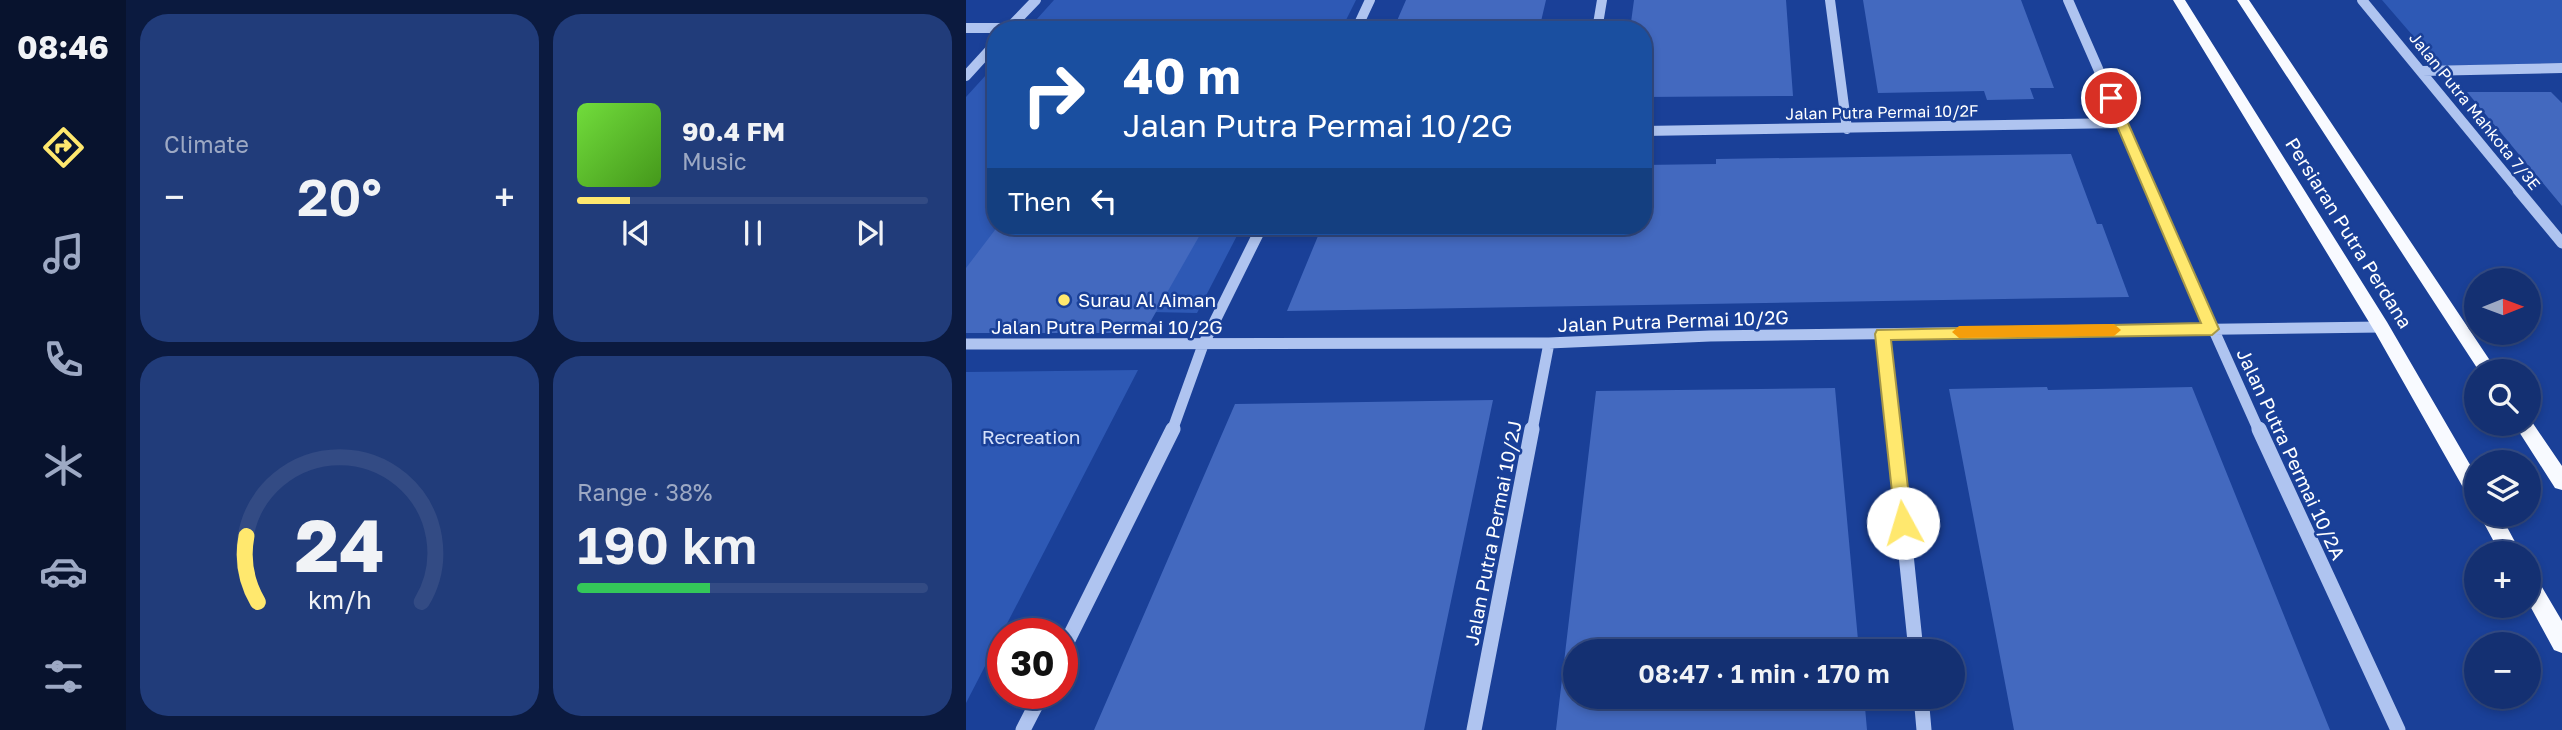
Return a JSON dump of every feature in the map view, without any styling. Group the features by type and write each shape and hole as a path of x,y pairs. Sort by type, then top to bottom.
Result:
{"main road":[{"name":"Persiaran Putra Perdana","path":"2179,0 2382,327 2464,471"},
{"name":"Persiaran Putra Perdana","path":"2243,0 2480,359"},
{"path":"2531,436 2562,482"},
{"path":"2541,605 2562,642"}],"street":[{"path":"1016,21 1036,0"},
{"path":"1360,21 1370,0"},
{"path":"1598,21 1602,0"},
{"path":"1830,0 1847,129"},
{"name":"Jalan Putra Permai 10/2A","path":"2067,0 2212,329 2398,730"},
{"name":"Jalan Putra Mahkota 7/3E","path":"2362,0 2562,243"},
{"path":"966,28 987,28"},
{"path":"966,76 987,53"},
{"path":"2423,71 2562,68"},
{"name":"Jalan Putra Permai 10/2F","path":"1652,131 2122,123"},
{"path":"1078,620 1174,428 1203,345 1258,235"},
{"name":"Jalan Putra Permai 10/2G","path":"966,344 1549,343 1883,334 2382,327"},
{"path":"1883,334 1915,639"},
{"name":"Jalan Putra Permai 10/2J","path":"1474,730 1549,343"},
{"path":"1023,730 1034,709"},
{"path":"1922,709 1924,730"}],"green space":[{"path":"1054,0 1356,0 1346,21 1035,21"},
{"path":"2382,0 2562,0 2562,63 2439,66"},
{"name":"Surau Al Aiman","path":"987,74 987,235 1237,235 1197,313 966,308 966,97"},
{"name":"Recreation","path":"1138,370 1010,618 987,618 987,662 966,703 966,372"}],"building":[{"path":"1406,0 1546,0 1541,21 1397,21"},
{"path":"1634,0 1786,0 1793,96 1652,97 1652,21 1631,21"},
{"path":"1863,0 2021,0 2054,88 2030,88 2034,99 1987,100 1984,91 1878,93"},
{"path":"2467,92 2551,92 2562,103 2562,206"},
{"path":"2071,154 2097,224 2102,224 2129,297 1287,311 1318,236 1652,235 1652,165 1716,164 1716,159"},
{"name":"Surau Al Aiman","path":"991,235 1200,235 1144,333 966,333 966,268"},
{"path":"2047,387 2048,390 2192,387 2330,730 2014,730 1949,389"},
{"path":"1835,388 1858,639 1567,639 1596,391"},
{"path":"1493,400 1424,730 1094,730 1235,404"},
{"path":"1563,671 1563,709 1865,709 1867,730 1556,730"}],"slow traffic":[{"path":"1959,332 2114,330"}],"place":[{"name":"Surau Al Aiman","path":"1064,300"}],"route":[{"path":"1903,523 1883,334 2212,329 2111,98"}]}
